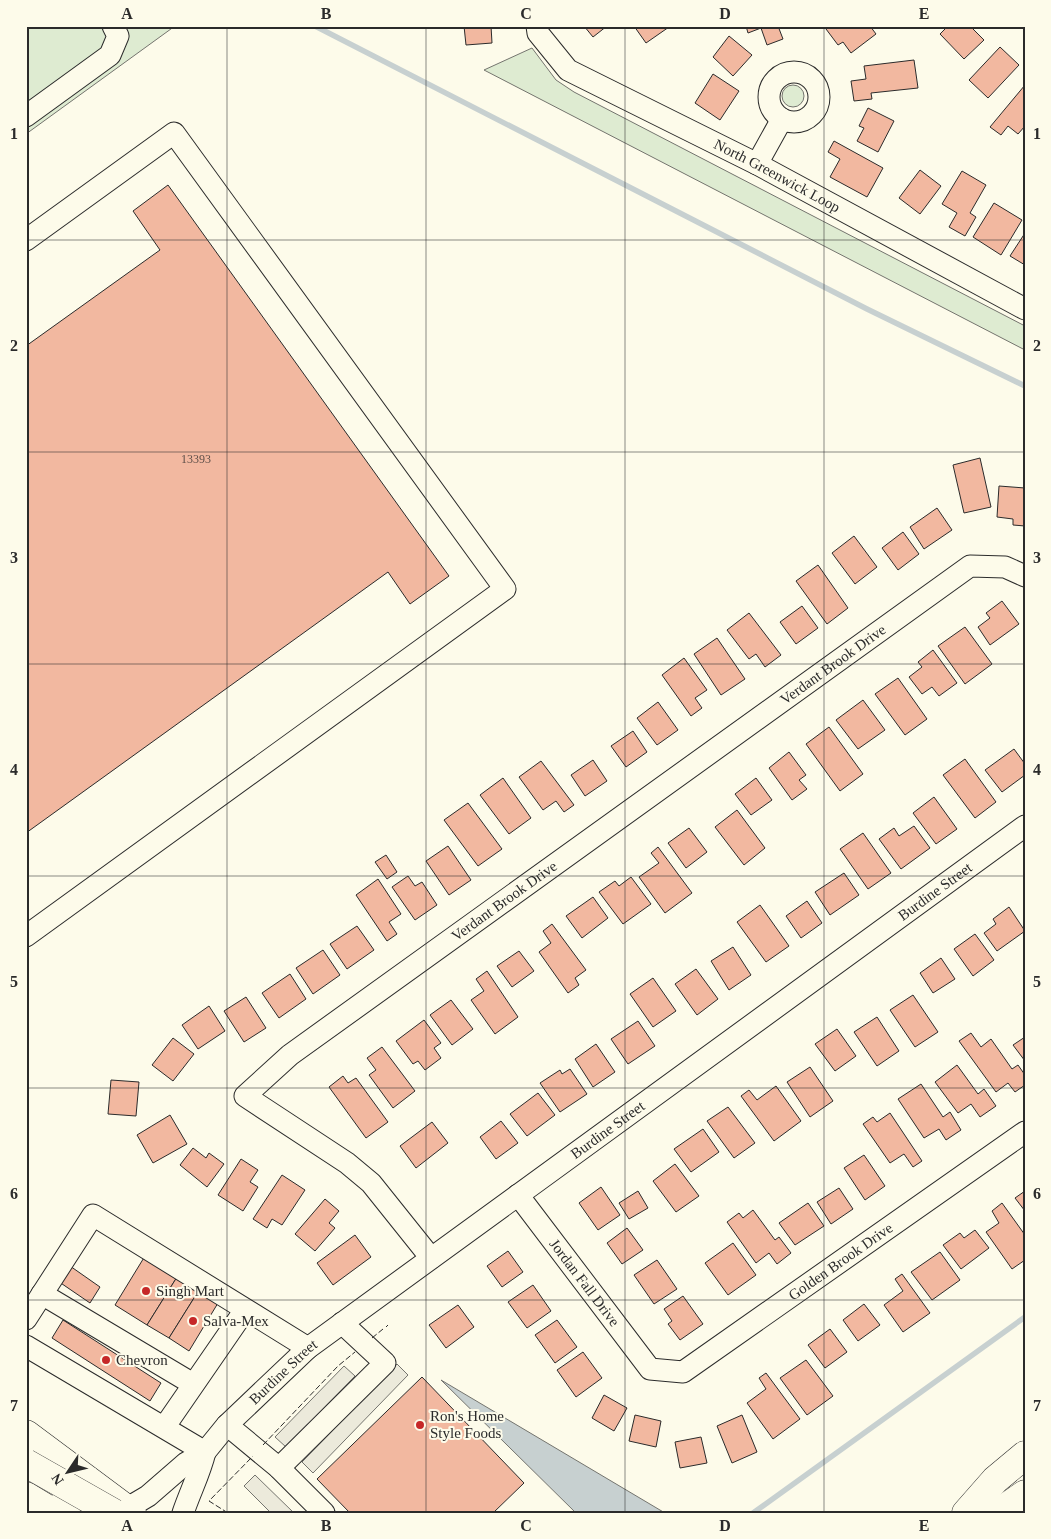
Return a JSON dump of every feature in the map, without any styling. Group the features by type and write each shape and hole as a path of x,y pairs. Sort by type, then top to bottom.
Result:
{"highway":[{"path":"26,1434 123,1510"},
{"path":"966,1513 994,1480 1025,1455"},
{"path":"26,1463 123,1510"},
{"path":"26,1496 55,1513 74,1497 93,1494 123,1510"},
{"path":"998,1513 1025,1494"}],"street":[{"path":"26,116 110,56 118,36 113,26"},
{"name":"North Greenwick Loop","path":"537,29 568,70 757,164 1025,309"},
{"path":"757,164 782,119"},
{"path":"26,240 174,133 505,589 26,936"},
{"name":"Verdant Brook Drive","path":"431,1258 372,1183 347,1163 245,1096 290,1055 970,566 1005,567 1025,576"},
{"name":"Burdine Street","path":"183,1513 189,1494 200,1473 206,1452 227,1425 308,1348 1025,826"},
{"name":"Golden Brook Drive","path":"650,1369 683,1372 1025,1132"},
{"name":"Jordan Fall Drive","path":"518,1195 650,1369"},
{"path":"26,1319 93,1215 308,1348"},
{"path":"42,1294 193,1384"},
{"path":"165,1426 245,1310"},
{"path":"278,1468 385,1364 342,1322"},
{"path":"26,1346 165,1426 206,1452"},
{"path":"227,1425 278,1468 324,1513"},
{"name":"Burdine Street","path":"123,1510 148,1496 186,1463 206,1452"}],"green space":[{"path":"26,26 175,26 26,134"},
{"path":"532,48 556,80 574,92 1025,326 1025,350 484,70"},
{"path":"789,85 797,85 804,92 804,100 797,107 789,107 782,100 782,92"}],"shaded area":[{"path":"397,1364 408,1375 313,1473 302,1462"},
{"path":"344,1366 355,1376 286,1447 275,1437"},
{"path":"441,1380 665,1513 576,1513"},
{"path":"255,1475 294,1513 271,1513 244,1486"}],"building":[{"path":"464,26 491,26 492,43 466,45"},
{"path":"584,26 607,26 593,37"},
{"path":"634,26 668,26 669,27 646,43"},
{"path":"746,26 778,26 783,39 767,45 761,28 748,33"},
{"path":"830,26 870,26 876,34 851,53 843,42 838,45 826,29"},
{"path":"948,26 970,26 984,40 964,59 940,34"},
{"path":"729,36 752,55 733,76 713,57"},
{"path":"1000,47 1019,65 988,98 969,80"},
{"path":"914,60 918,88 871,93 872,99 854,101 851,81 866,79 864,66"},
{"path":"713,74 739,91 720,120 695,103"},
{"path":"1025,85 1025,126 1018,134 1008,126 1001,135 990,127"},
{"path":"868,108 894,121 878,152 857,141 864,128 859,126"},
{"path":"834,141 883,168 867,197 830,177 840,159 828,152"},
{"path":"920,170 941,186 920,214 899,198"},
{"path":"962,171 986,185 970,213 976,217 965,236 949,227 957,213 942,204"},
{"path":"168,185 449,576 410,604 388,572 26,833 26,346 160,250 133,211"},
{"path":"994,203 1022,220 1001,255 973,237"},
{"path":"1025,233 1025,265 1010,256"},
{"path":"980,458 991,507 964,513 953,465"},
{"path":"999,486 1025,488 1025,526 1013,525 1013,519 997,517"},
{"path":"937,508 952,530 924,549 910,527"},
{"path":"903,532 919,554 898,570 882,548"},
{"path":"854,536 877,567 855,584 832,553"},
{"path":"818,565 848,608 827,624 796,581"},
{"path":"1002,601 1019,624 990,645 978,627 990,618 986,613"},
{"path":"802,606 818,628 796,644 780,622"},
{"path":"749,613 781,655 765,667 756,654 749,659 727,630"},
{"path":"965,627 992,664 965,684 938,646"},
{"path":"717,638 745,679 721,695 694,654"},
{"path":"933,650 957,683 939,696 932,687 922,694 909,677 922,667 918,662"},
{"path":"684,658 707,690 695,698 702,708 691,716 662,675"},
{"path":"898,678 927,719 905,735 875,694"},
{"path":"863,700 885,730 858,749 836,720"},
{"path":"658,702 678,730 657,745 637,718"},
{"path":"829,727 863,774 840,791 806,744"},
{"path":"633,731 647,752 626,767 611,746"},
{"path":"1014,749 1025,764 1025,775 1002,792 985,770"},
{"path":"789,752 806,775 799,780 807,789 792,800 769,768"},
{"path":"965,759 996,802 975,818 943,775"},
{"path":"593,760 607,781 585,796 571,775"},
{"path":"541,761 574,805 564,812 556,801 543,810 519,777"},
{"path":"503,778 531,818 509,834 480,795"},
{"path":"756,778 772,800 751,815 735,794"},
{"path":"934,797 957,829 936,844 913,813"},
{"path":"468,803 502,849 478,866 444,820"},
{"path":"737,810 765,848 744,865 715,827"},
{"path":"914,826 930,848 901,869 879,839 894,828 899,836"},
{"path":"689,828 707,852 686,868 668,843"},
{"path":"863,833 891,873 868,889 840,849"},
{"path":"448,846 471,880 449,895 426,861"},
{"path":"658,847 692,893 665,913 639,877 659,863 651,853"},
{"path":"386,855 397,872 387,879 375,862"},
{"path":"844,873 859,895 830,915 815,892"},
{"path":"408,876 415,886 422,882 437,905 415,920 392,887"},
{"path":"631,877 651,904 623,924 599,892 615,881 619,886"},
{"path":"378,879 401,914 389,922 397,934 387,941 356,895"},
{"path":"593,897 608,918 582,938 566,916"},
{"path":"807,901 822,923 801,938 786,916"},
{"path":"760,905 789,946 766,962 737,922"},
{"path":"1009,907 1025,931 997,951 984,933 996,924 993,919"},
{"path":"552,924 586,970 575,978 579,985 568,993 539,952 551,943 543,931"},
{"path":"357,926 374,950 347,969 330,944"},
{"path":"975,934 994,960 973,976 954,949"},
{"path":"733,947 751,975 729,990 711,961"},
{"path":"323,950 340,975 313,994 296,968"},
{"path":"519,951 534,971 512,987 497,966"},
{"path":"941,958 955,979 933,993 920,973"},
{"path":"696,969 718,999 697,1015 675,984"},
{"path":"487,971 518,1017 495,1034 471,1000 484,991 476,979"},
{"path":"290,974 306,999 279,1018 262,993"},
{"path":"653,978 676,1011 653,1027 630,994"},
{"path":"913,995 938,1032 915,1047 890,1010"},
{"path":"246,997 266,1028 244,1042 224,1011"},
{"path":"451,1000 473,1029 452,1045 430,1015"},
{"path":"209,1006 225,1031 198,1049 182,1025"},
{"path":"877,1017 899,1051 877,1066 854,1032"},
{"path":"424,1020 441,1043 434,1048 441,1058 425,1070 418,1061 413,1064 396,1041"},
{"path":"638,1021 655,1046 628,1064 611,1039"},
{"path":"837,1029 856,1056 835,1071 815,1044"},
{"path":"971,1033 981,1047 991,1039 1012,1069 1018,1065 1025,1075 1025,1085 1015,1092 1008,1083 996,1092 959,1041"},
{"path":"1025,1037 1025,1061 1013,1045"},
{"path":"173,1038 194,1054 173,1081 152,1065"},
{"path":"596,1044 615,1072 593,1087 575,1059"},
{"path":"382,1047 415,1091 393,1108 369,1075 376,1070 367,1058"},
{"path":"957,1065 978,1094 984,1089 996,1106 980,1117 971,1104 958,1113 935,1082"},
{"path":"810,1067 833,1101 810,1117 787,1082"},
{"path":"570,1069 587,1094 560,1112 540,1083 560,1070 562,1074"},
{"path":"343,1076 348,1083 356,1078 388,1122 366,1138 329,1087"},
{"path":"111,1080 139,1082 136,1116 108,1114"},
{"path":"921,1084 943,1117 950,1112 961,1130 946,1140 939,1129 924,1138 898,1099"},
{"path":"776,1086 801,1121 774,1141 741,1096 749,1090 757,1100"},
{"path":"538,1093 555,1115 527,1136 510,1114"},
{"path":"728,1107 755,1143 734,1158 707,1121"},
{"path":"890,1113 922,1161 913,1167 904,1154 890,1163 863,1124 873,1117 877,1122"},
{"path":"170,1115 187,1144 153,1163 137,1135"},
{"path":"501,1121 518,1143 496,1159 480,1137"},
{"path":"432,1122 448,1143 416,1168 400,1146"},
{"path":"703,1129 719,1152 691,1172 674,1149"},
{"path":"193,1148 206,1158 209,1153 224,1164 207,1187 180,1165"},
{"path":"864,1155 885,1186 865,1200 844,1168"},
{"path":"241,1159 258,1170 250,1182 258,1187 243,1211 218,1195"},
{"path":"675,1164 699,1196 676,1212 653,1181"},
{"path":"282,1175 305,1190 282,1225 272,1219 267,1228 253,1219"},
{"path":"601,1187 620,1215 598,1230 579,1203"},
{"path":"839,1188 853,1209 831,1224 817,1202"},
{"path":"638,1191 648,1208 629,1219 619,1203"},
{"path":"1025,1191 1025,1211 1015,1198"},
{"path":"325,1199 339,1211 329,1223 335,1228 315,1251 295,1234"},
{"path":"808,1203 824,1226 795,1245 779,1223"},
{"path":"1002,1203 1025,1235 1025,1260 1012,1269 986,1232 999,1223 992,1211"},
{"path":"753,1210 775,1240 779,1237 791,1253 777,1264 769,1253 756,1263 727,1222 739,1213 743,1218"},
{"path":"627,1228 643,1250 622,1264 607,1243"},
{"path":"975,1230 989,1248 961,1269 943,1245 960,1233 964,1238"},
{"path":"355,1235 371,1257 333,1285 317,1263"},
{"path":"733,1243 756,1275 728,1295 705,1263"},
{"path":"508,1251 523,1272 502,1287 487,1266"},
{"path":"940,1252 960,1280 932,1300 911,1272"},
{"name":"Singh Mart","path":"145,1256 177,1277 147,1325 115,1305"},
{"path":"60,1259 100,1287 90,1303 49,1275"},
{"path":"657,1260 677,1289 654,1304 634,1275"},
{"path":"902,1274 930,1313 903,1332 884,1305 903,1291 895,1279"},
{"path":"177,1277 199,1290 169,1338 147,1325"},
{"path":"533,1285 551,1311 527,1328 508,1302"},
{"name":"Salva-Mex","path":"199,1290 218,1303 189,1351 169,1338"},
{"path":"683,1296 703,1324 680,1340 668,1324 672,1321 664,1309"},
{"path":"864,1304 880,1325 858,1341 843,1320"},
{"path":"458,1305 474,1327 446,1348 429,1325"},
{"name":"Chevron","path":"63,1320 161,1383 150,1401 52,1338"},
{"path":"557,1320 577,1347 555,1363 535,1335"},
{"path":"830,1329 847,1352 825,1368 808,1345"},
{"path":"583,1352 602,1378 576,1397 557,1370"},
{"path":"806,1360 833,1396 807,1415 780,1378"},
{"path":"766,1373 800,1419 773,1439 747,1403 766,1389 759,1378"},
{"name":"Ron's Home Style Foods","path":"422,1377 524,1483 493,1513 350,1513 317,1479"},
{"path":"604,1395 627,1408 614,1431 592,1418"},
{"path":"635,1415 661,1421 656,1447 629,1441"},
{"path":"742,1415 757,1452 732,1463 717,1426"},
{"path":"701,1437 707,1463 680,1468 675,1442"}],"waterway":[{"path":"315,26 867,309 1025,386"},
{"path":"753,1513 1025,1317"}],"fence":[{"path":"372,1338 383,1329"},
{"path":"263,1445 338,1366 355,1352"},
{"path":"228,1513 209,1501 253,1456"}],"place":[{"name":"Singh Mart","path":"146,1291"},
{"name":"Salva-Mex","path":"193,1321"},
{"name":"Chevron","path":"106,1360"},
{"name":"Ron's Home Style Foods","path":"420,1425"}]}
